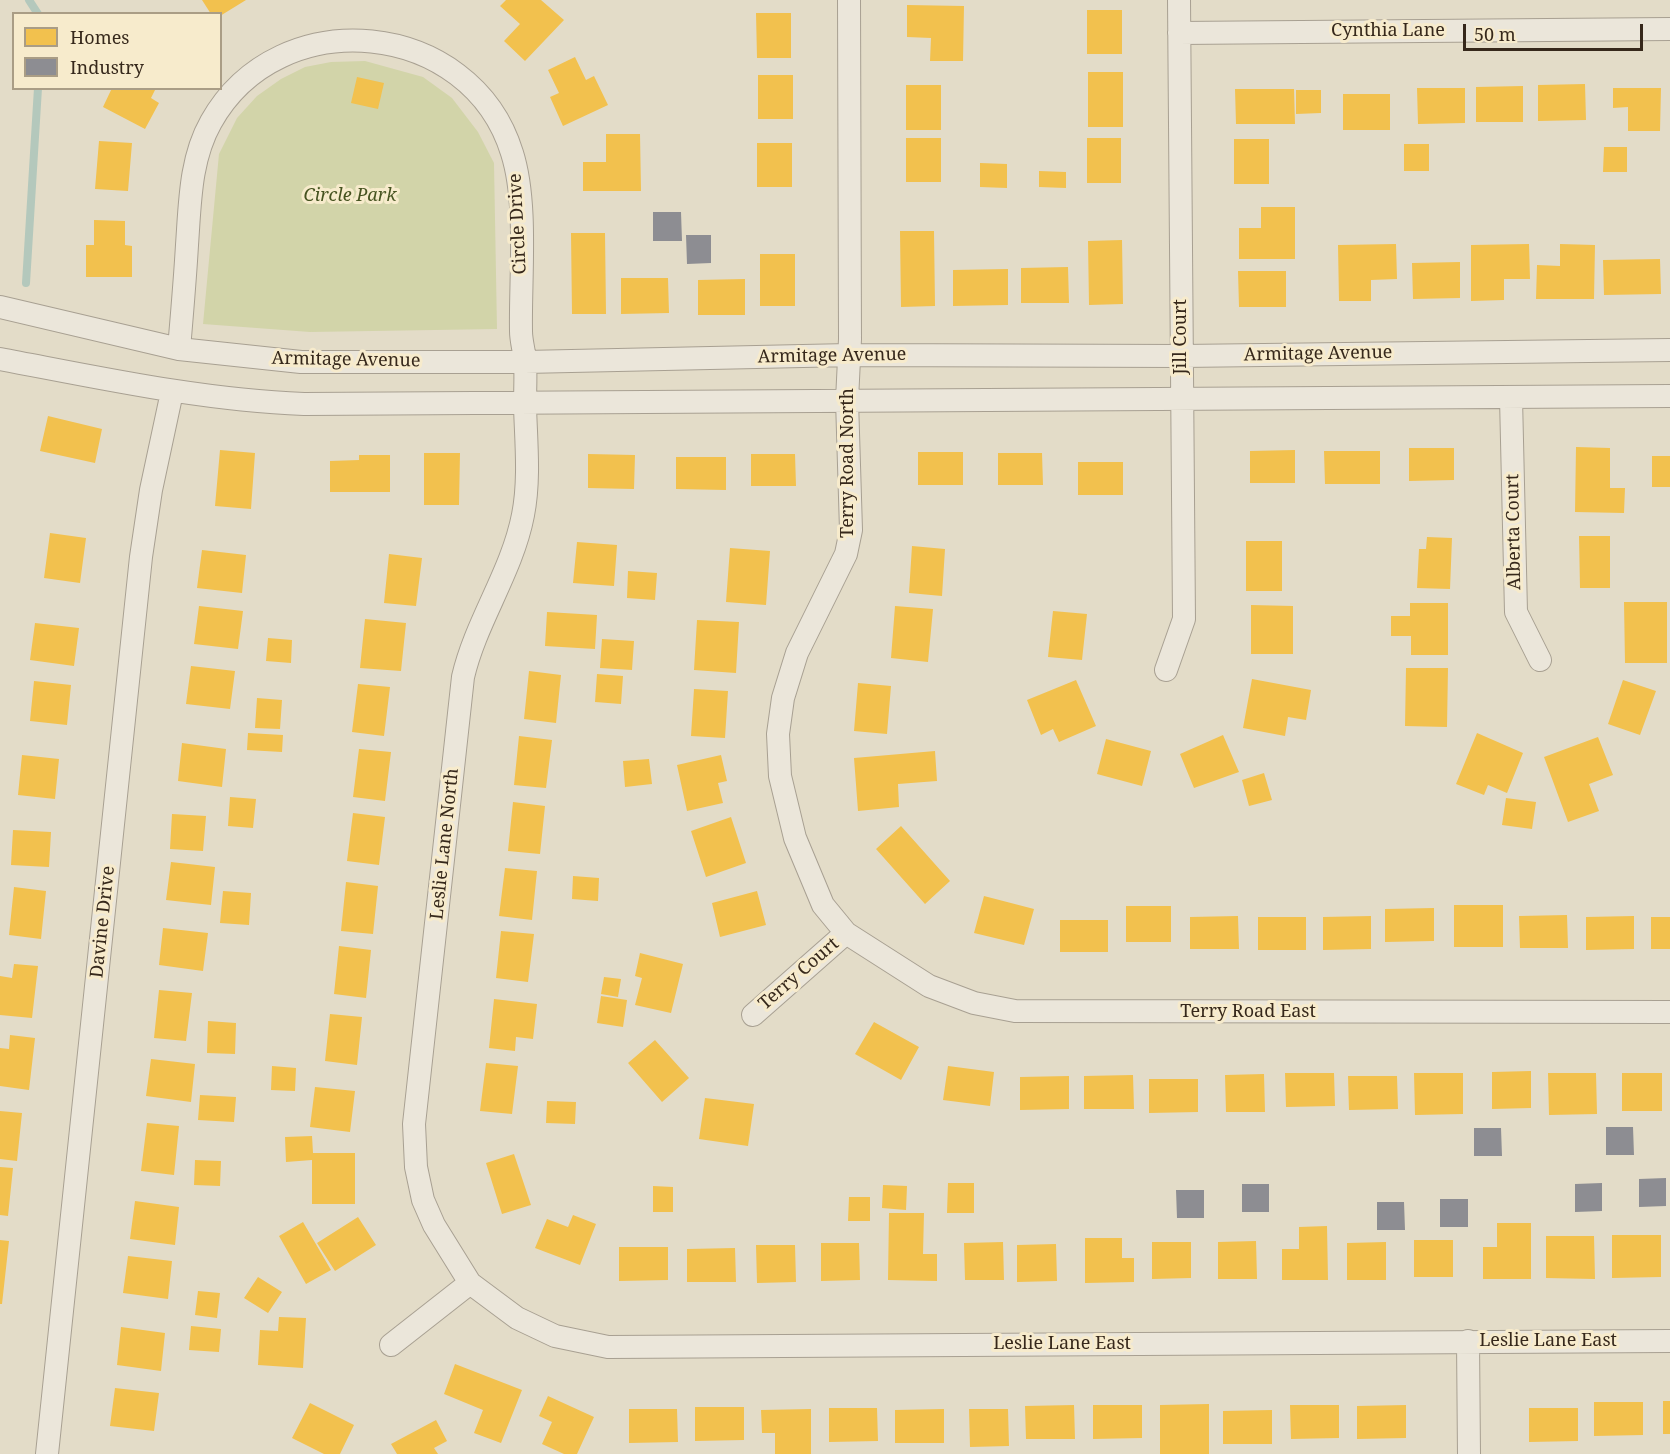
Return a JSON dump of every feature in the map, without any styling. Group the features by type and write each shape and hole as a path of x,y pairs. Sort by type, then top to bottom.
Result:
{"street":[{"name":"Terry Road North","path":"846,933 823,904 795,838 780,776 778,734 783,698 796,653 846,554 851,530 847,400 849,0"},
{"name":"Jill Court","path":"1166,670 1184,619 1179,0"},
{"name":"Cynthia Lane","path":"1179,33 1670,29"},
{"name":"Circle Drive","path":"179,349 193,172 212,121 248,78 275,59 296,51 344,40 375,40 407,48 441,62 457,73 480,96 500,124 508,141 519,193 521,336 525,362 525,403"},
{"name":"Armitage Avenue","path":"0,307 179,349 301,362 525,362 849,355 1182,356 1670,350"},
{"path":"0,359 172,392 261,402 304,404 1670,396"},
{"name":"Davine Drive","path":"47,1454 141,557 151,490 172,392"},
{"name":"Alberta Court","path":"1511,398 1516,612 1540,660"},
{"name":"Leslie Lane North","path":"470,1282 434,1225 423,1200 416,1167 414,1124 463,677 470,648 516,540 523,516 526,497 525,403"},
{"name":"Terry Road East","path":"846,933 929,986 974,1003 1016,1011 1670,1012"},
{"name":"Terry Court","path":"753,1015 846,933"},
{"path":"391,1345 470,1282"},
{"name":"Leslie Lane East","path":"470,1282 517,1318 545,1332 567,1340 608,1347 1670,1341"},
{"path":"1468,1341 1469,1454"}],"green space":[{"name":"Circle Park","path":"365,61 423,77 452,98 478,132 494,163 497,329 310,332 203,324 219,154 237,118 257,96 281,79 305,67 331,62"}],"building: Homes":[{"path":"202,0 246,0 222,15 222,12 210,12"},
{"path":"506,0 541,0 564,20 525,61 504,41 520,24 500,6"},
{"path":"907,5 964,6 963,61 930,61 931,38 907,37"},
{"path":"1087,10 1122,10 1122,54 1087,54"},
{"path":"756,13 791,13 791,58 757,58"},
{"path":"575,57 586,80 594,76 608,105 563,126 550,97 559,93 548,70"},
{"path":"1088,72 1123,72 1123,127 1088,127"},
{"path":"758,75 793,75 793,119 758,119"},
{"path":"357,77 384,83 378,109 351,103"},
{"path":"1585,84 1586,120 1538,121 1538,85"},
{"path":"906,85 941,85 941,130 906,130"},
{"path":"1523,86 1523,122 1476,122 1476,87"},
{"path":"1417,88 1465,88 1465,123 1418,124"},
{"path":"1613,88 1661,88 1660,131 1628,131 1628,107 1613,108"},
{"path":"1235,89 1294,89 1295,124 1236,124"},
{"path":"111,90 155,90 151,98 159,103 145,129 103,107"},
{"path":"1296,90 1321,90 1321,113 1296,114"},
{"path":"1343,94 1390,94 1390,130 1343,130"},
{"path":"606,134 640,134 641,191 583,191 583,162 606,162"},
{"path":"906,138 941,138 941,182 906,182"},
{"path":"1087,138 1121,138 1121,183 1087,183"},
{"path":"1234,139 1269,139 1269,184 1234,184"},
{"path":"99,141 132,143 128,191 95,189"},
{"path":"757,143 792,143 792,187 757,187"},
{"path":"1404,144 1429,144 1429,171 1404,171"},
{"path":"1604,147 1627,147 1627,172 1603,172"},
{"path":"980,163 1007,164 1007,188 980,187"},
{"path":"1039,171 1066,172 1066,188 1039,187"},
{"path":"1261,207 1295,207 1295,259 1239,259 1239,228 1261,228"},
{"path":"94,220 125,221 125,245 132,246 132,277 86,277 86,245 94,245"},
{"path":"900,231 934,231 935,306 901,307"},
{"path":"571,233 605,233 606,314 572,314"},
{"path":"1122,240 1123,304 1089,305 1088,241"},
{"path":"1396,244 1397,279 1371,280 1371,301 1339,301 1338,245"},
{"path":"1529,244 1530,279 1504,279 1504,300 1471,301 1471,245"},
{"path":"1560,244 1595,245 1594,299 1536,299 1537,265 1560,266"},
{"path":"760,254 795,254 795,306 760,306"},
{"path":"1660,259 1661,294 1604,295 1603,260"},
{"path":"1460,262 1460,298 1413,299 1412,263"},
{"path":"1068,267 1069,303 1021,303 1021,268"},
{"path":"1008,269 1008,305 953,306 953,270"},
{"path":"1238,271 1286,271 1286,307 1239,307"},
{"path":"621,278 668,278 669,313 621,314"},
{"path":"745,279 745,315 698,315 698,280"},
{"path":"48,416 102,429 95,463 40,451"},
{"path":"1576,447 1610,448 1610,488 1625,488 1624,513 1575,512"},
{"path":"1409,448 1454,448 1454,480 1409,481"},
{"path":"220,450 255,453 251,509 215,506"},
{"path":"1295,450 1295,483 1250,483 1250,451"},
{"path":"1324,451 1380,451 1380,484 1325,484"},
{"path":"918,452 963,452 963,485 918,485"},
{"path":"424,453 460,453 459,505 424,505"},
{"path":"998,453 1042,453 1043,485 998,485"},
{"path":"588,454 635,455 634,489 588,488"},
{"path":"751,454 795,454 796,486 751,486"},
{"path":"359,455 390,455 390,492 330,492 330,461 359,460"},
{"path":"1652,456 1670,456 1670,487 1652,487"},
{"path":"676,457 726,457 726,490 676,489"},
{"path":"1078,462 1123,462 1123,495 1078,495"},
{"path":"50,533 86,538 80,583 44,578"},
{"path":"1579,536 1610,536 1610,588 1580,588"},
{"path":"1427,537 1452,538 1450,589 1417,588 1419,549 1426,549"},
{"path":"1246,541 1282,541 1282,591 1246,591"},
{"path":"577,542 617,545 614,586 573,583"},
{"path":"912,546 945,549 942,596 909,593"},
{"path":"730,548 770,551 766,605 726,602"},
{"path":"202,550 246,555 242,593 197,588"},
{"path":"389,554 422,558 416,606 384,603"},
{"path":"628,571 657,573 655,600 627,598"},
{"path":"1624,602 1667,602 1667,663 1625,663"},
{"path":"1410,603 1448,603 1448,655 1411,655 1411,636 1391,636 1391,616 1410,616"},
{"path":"1251,605 1293,606 1293,654 1251,654"},
{"path":"199,606 243,611 238,649 194,644"},
{"path":"895,606 933,609 928,662 891,658"},
{"path":"1053,611 1087,614 1082,660 1048,657"},
{"path":"547,612 597,615 595,649 545,646"},
{"path":"365,619 406,623 401,671 360,668"},
{"path":"697,620 739,622 736,673 694,670"},
{"path":"35,623 79,628 74,666 30,660"},
{"path":"268,638 292,640 291,663 266,661"},
{"path":"602,639 634,641 632,670 600,668"},
{"path":"191,666 235,671 230,709 186,704"},
{"path":"1406,668 1448,668 1447,727 1405,726"},
{"path":"529,671 561,675 556,723 524,719"},
{"path":"597,674 623,676 621,704 595,702"},
{"path":"1252,679 1311,690 1306,720 1288,717 1285,736 1243,728"},
{"path":"1076,680 1096,726 1059,742 1053,729 1041,735 1027,700"},
{"path":"1623,680 1656,691 1640,735 1608,724"},
{"path":"34,681 71,685 67,725 30,721"},
{"path":"858,683 891,686 887,734 854,731"},
{"path":"358,684 390,687 384,736 352,732"},
{"path":"694,689 728,691 725,738 691,736"},
{"path":"257,698 282,700 280,729 255,728"},
{"path":"248,733 283,735 282,752 247,750"},
{"path":"1477,733 1523,753 1507,793 1488,785 1484,795 1456,784"},
{"path":"1223,735 1239,772 1194,788 1180,754"},
{"path":"519,736 552,740 546,788 514,785"},
{"path":"1598,737 1613,775 1589,784 1599,811 1568,822 1544,757"},
{"path":"1106,739 1151,751 1142,786 1097,774"},
{"path":"182,743 226,749 222,787 178,781"},
{"path":"359,749 391,752 385,801 353,797"},
{"path":"935,751 937,781 898,784 899,807 858,811 854,758"},
{"path":"22,755 59,759 55,799 18,795"},
{"path":"721,755 727,781 718,783 723,803 687,811 677,765"},
{"path":"649,759 652,784 625,787 623,761"},
{"path":"1264,773 1272,800 1249,806 1242,780"},
{"path":"230,797 256,799 253,828 228,826"},
{"path":"1506,798 1536,802 1532,829 1502,825"},
{"path":"513,802 545,806 540,854 508,851"},
{"path":"353,813 385,817 379,865 347,861"},
{"path":"172,814 206,816 203,851 170,849"},
{"path":"731,817 746,863 706,877 691,831"},
{"path":"901,826 950,881 925,904 876,849"},
{"path":"13,830 51,832 49,867 11,865"},
{"path":"171,862 215,867 211,905 166,900"},
{"path":"505,868 537,871 532,920 499,916"},
{"path":"573,876 599,878 598,901 572,899"},
{"path":"346,882 378,886 373,934 341,931"},
{"path":"14,887 46,891 41,939 9,935"},
{"path":"223,891 251,893 249,925 220,923"},
{"path":"757,891 766,925 720,937 712,903"},
{"path":"984,896 1034,909 1024,945 974,933"},
{"path":"1454,905 1503,905 1503,947 1454,947"},
{"path":"1126,906 1171,906 1171,942 1126,942"},
{"path":"1434,908 1434,941 1385,942 1385,909"},
{"path":"1567,915 1568,948 1520,948 1519,916"},
{"path":"1238,916 1239,949 1190,949 1190,917"},
{"path":"1371,916 1371,949 1323,950 1323,917"},
{"path":"1634,916 1634,949 1586,950 1586,917"},
{"path":"1258,917 1306,917 1306,950 1258,950"},
{"path":"1651,917 1670,917 1670,949 1651,949"},
{"path":"1060,920 1108,920 1108,952 1060,952"},
{"path":"163,928 208,933 203,971 159,965"},
{"path":"501,931 534,934 528,982 496,978"},
{"path":"339,946 371,950 366,998 334,994"},
{"path":"640,953 683,964 671,1013 635,1005 642,978 635,976"},
{"path":"14,964 38,966 32,1018 0,1015 0,976 12,978"},
{"path":"604,977 621,979 618,997 601,994"},
{"path":"159,990 192,993 186,1041 154,1038"},
{"path":"601,996 627,1000 623,1027 597,1023"},
{"path":"494,999 537,1004 533,1039 516,1037 515,1051 489,1048"},
{"path":"330,1014 362,1017 357,1065 325,1061"},
{"path":"208,1021 236,1023 235,1054 207,1053"},
{"path":"874,1022 919,1047 901,1080 855,1054"},
{"path":"10,1035 35,1038 29,1090 0,1086 0,1048 9,1049"},
{"path":"655,1040 689,1078 662,1102 628,1063"},
{"path":"151,1059 195,1064 191,1102 146,1096"},
{"path":"486,1063 518,1066 512,1114 480,1111"},
{"path":"272,1066 296,1068 295,1091 271,1090"},
{"path":"948,1066 994,1072 990,1106 943,1100"},
{"path":"1531,1071 1531,1108 1492,1109 1492,1072"},
{"path":"1285,1073 1334,1073 1335,1106 1286,1107"},
{"path":"1414,1073 1463,1073 1463,1114 1415,1115"},
{"path":"1548,1073 1596,1073 1597,1114 1549,1115"},
{"path":"1622,1073 1662,1073 1662,1111 1622,1111"},
{"path":"1264,1074 1265,1112 1226,1112 1225,1075"},
{"path":"1133,1075 1134,1109 1084,1109 1084,1076"},
{"path":"1069,1076 1069,1109 1020,1110 1020,1077"},
{"path":"1348,1076 1397,1076 1398,1109 1349,1110"},
{"path":"1149,1079 1198,1079 1198,1112 1149,1113"},
{"path":"315,1087 355,1091 350,1132 310,1127"},
{"path":"200,1095 236,1097 234,1122 198,1120"},
{"path":"705,1098 754,1104 748,1146 699,1139"},
{"path":"547,1101 576,1102 575,1124 546,1123"},
{"path":"0,1111 22,1113 17,1161 0,1159"},
{"path":"147,1123 179,1126 174,1175 141,1171"},
{"path":"312,1136 313,1153 355,1153 355,1204 312,1204 312,1160 286,1162 285,1137"},
{"path":"514,1154 531,1205 502,1214 486,1163"},
{"path":"195,1160 221,1161 220,1186 194,1185"},
{"path":"0,1167 13,1168 8,1216 0,1215"},
{"path":"948,1183 974,1183 974,1213 947,1213"},
{"path":"883,1185 907,1186 906,1210 882,1208"},
{"path":"653,1186 673,1187 673,1212 653,1212"},
{"path":"849,1197 870,1197 870,1221 848,1221"},
{"path":"135,1201 179,1207 175,1245 130,1239"},
{"path":"889,1213 924,1213 923,1254 937,1254 937,1281 888,1280"},
{"path":"573,1215 596,1224 580,1265 535,1248 547,1219 568,1227"},
{"path":"358,1217 376,1245 335,1271 317,1243"},
{"path":"303,1222 331,1270 306,1284 279,1236"},
{"path":"1497,1223 1531,1223 1531,1279 1483,1279 1483,1247 1497,1247"},
{"path":"1327,1226 1328,1280 1282,1280 1282,1249 1299,1249 1299,1227"},
{"path":"1612,1235 1661,1235 1661,1277 1612,1278"},
{"path":"1546,1236 1594,1236 1595,1279 1546,1278"},
{"path":"1085,1238 1122,1238 1122,1258 1134,1258 1134,1282 1085,1283"},
{"path":"0,1240 9,1241 2,1304 0,1304"},
{"path":"1414,1240 1453,1240 1453,1277 1414,1277"},
{"path":"1256,1241 1257,1279 1218,1279 1218,1242"},
{"path":"1003,1242 1004,1280 965,1280 964,1243"},
{"path":"1152,1242 1191,1242 1191,1278 1152,1279"},
{"path":"1386,1242 1386,1280 1347,1280 1347,1243"},
{"path":"821,1243 859,1243 860,1280 821,1281"},
{"path":"1056,1244 1057,1281 1017,1282 1017,1245"},
{"path":"756,1245 795,1245 796,1282 757,1283"},
{"path":"619,1247 668,1247 668,1280 619,1281"},
{"path":"735,1248 736,1282 687,1282 687,1249"},
{"path":"128,1256 172,1261 168,1299 123,1293"},
{"path":"258,1277 282,1292 268,1313 244,1298"},
{"path":"198,1291 220,1293 217,1318 195,1315"},
{"path":"279,1317 306,1318 303,1368 258,1365 260,1330 278,1331"},
{"path":"191,1326 221,1329 219,1352 189,1350"},
{"path":"121,1327 165,1333 161,1371 117,1365"},
{"path":"455,1364 522,1390 501,1443 474,1433 483,1410 444,1394"},
{"path":"115,1388 159,1393 154,1431 110,1426"},
{"path":"548,1396 594,1417 577,1454 564,1454 542,1444 552,1422 539,1416"},
{"path":"1663,1401 1670,1401 1670,1434 1663,1434"},
{"path":"1594,1402 1643,1402 1643,1435 1594,1436"},
{"path":"310,1403 354,1425 340,1454 324,1454 292,1438"},
{"path":"1209,1404 1209,1454 1160,1454 1160,1405"},
{"path":"1074,1405 1075,1439 1026,1439 1025,1406"},
{"path":"1093,1405 1142,1405 1142,1438 1093,1439"},
{"path":"1290,1405 1339,1405 1339,1438 1291,1439"},
{"path":"1406,1405 1406,1438 1357,1439 1357,1406"},
{"path":"695,1407 744,1407 744,1440 695,1441"},
{"path":"829,1408 877,1408 878,1441 829,1442"},
{"path":"1529,1408 1578,1408 1578,1441 1529,1442"},
{"path":"629,1409 677,1409 678,1442 629,1443"},
{"path":"811,1409 811,1454 775,1454 775,1433 762,1433 761,1410"},
{"path":"944,1409 944,1443 895,1443 895,1410"},
{"path":"969,1409 1008,1409 1009,1446 970,1447"},
{"path":"1272,1410 1272,1444 1223,1444 1223,1411"},
{"path":"436,1420 447,1441 434,1448 438,1454 397,1454 391,1444"}],"building: Industry":[{"path":"653,212 681,212 682,241 653,241"},
{"path":"686,235 711,235 711,263 687,264"},
{"path":"1606,1127 1633,1127 1634,1155 1606,1155"},
{"path":"1474,1128 1501,1128 1502,1156 1474,1156"},
{"path":"1666,1178 1666,1206 1639,1207 1639,1179"},
{"path":"1602,1183 1602,1211 1575,1212 1575,1184"},
{"path":"1242,1184 1269,1184 1269,1212 1242,1212"},
{"path":"1176,1190 1204,1190 1204,1218 1177,1218"},
{"path":"1440,1199 1468,1199 1468,1227 1440,1227"},
{"path":"1377,1202 1404,1202 1405,1230 1377,1230"}],"waterway":[{"path":"29,0 37,12"},
{"path":"26,283 38,90"}]}
